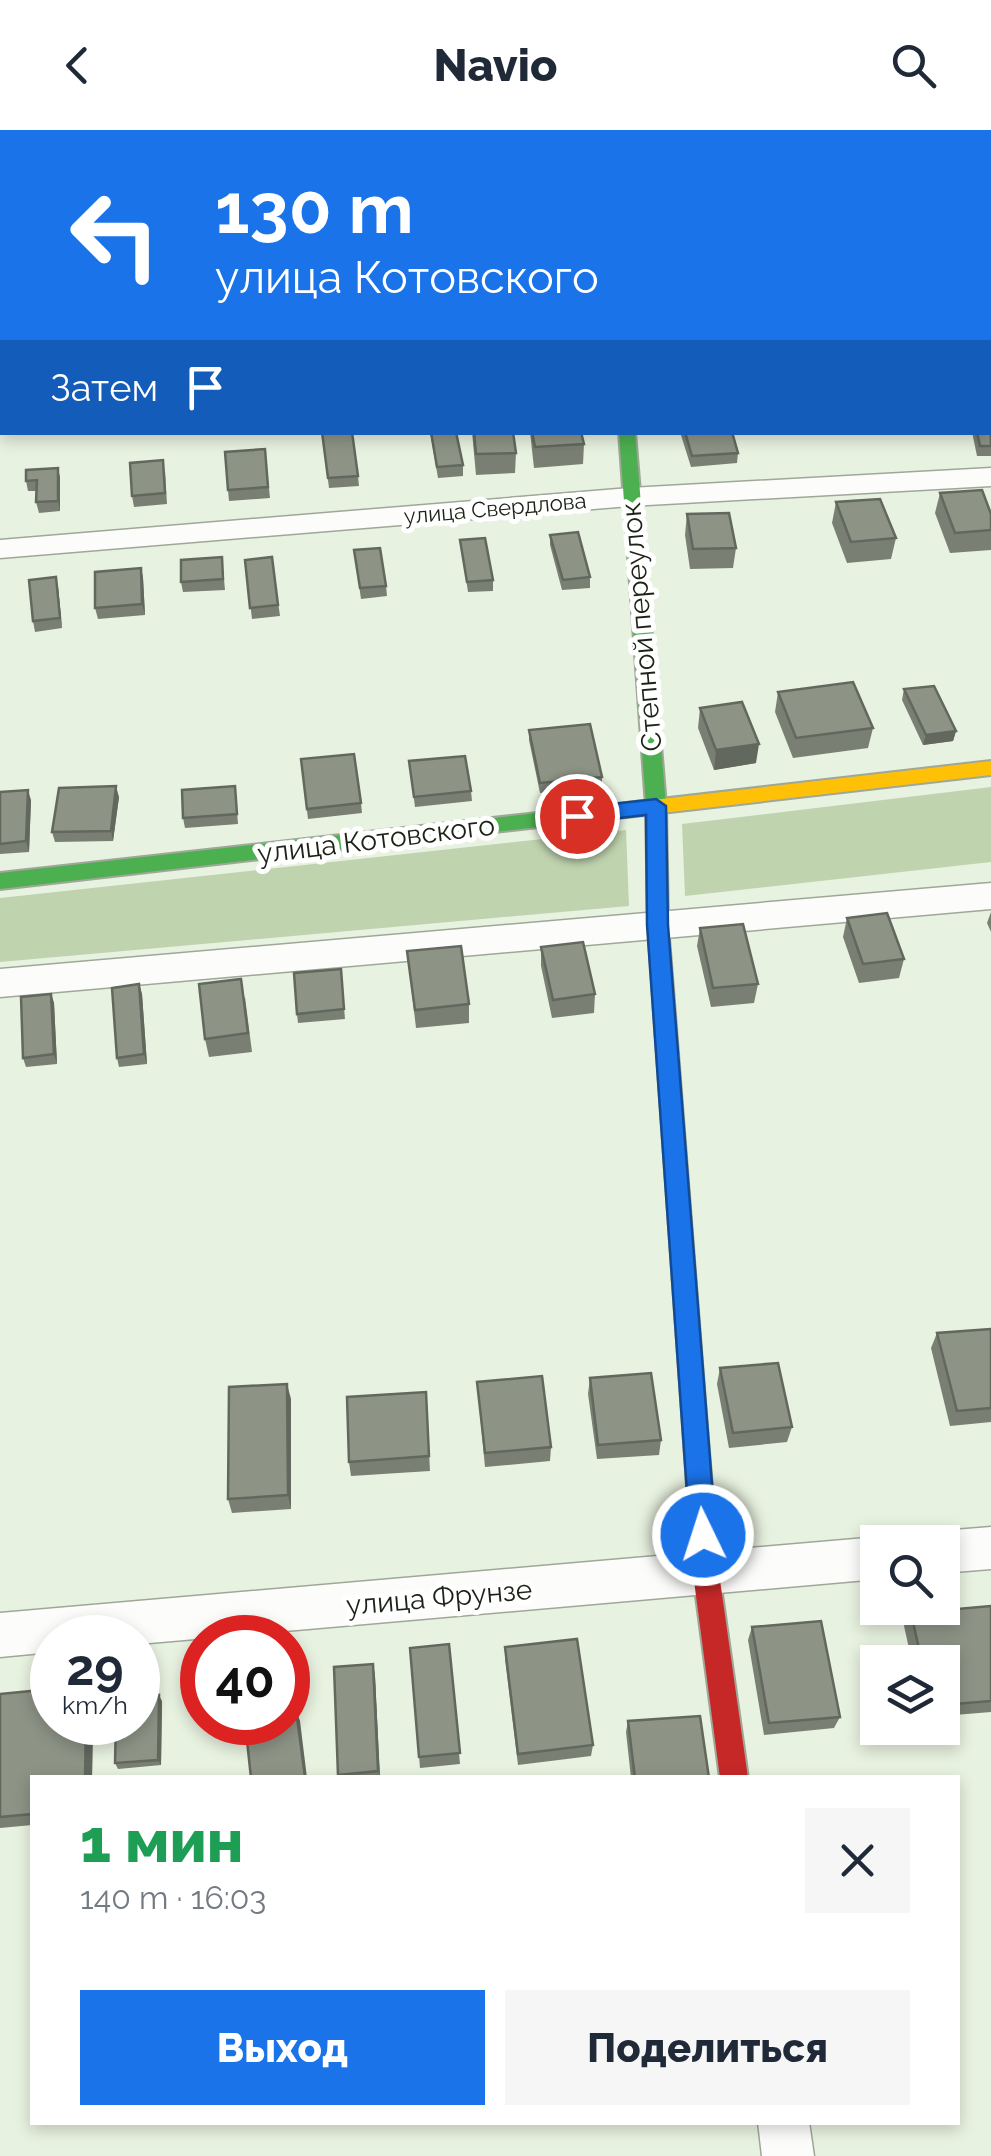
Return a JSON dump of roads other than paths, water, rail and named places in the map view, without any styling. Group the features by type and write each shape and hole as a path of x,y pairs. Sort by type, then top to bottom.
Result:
{"street":[{"name":"Степной переулок","path":"627,435 656,806 658,925 706,1573 734,1775"},
{"name":"улица Свердлова","path":"0,550 630,497 991,476"},
{"name":"улица Котовского","path":"0,881 991,768"},
{"path":"0,983 991,896"},
{"path":"960,1551 991,1548"},
{"name":"улица Фрунзе","path":"0,1635 860,1560"},
{"path":"783,2125 788,2156"}]}
